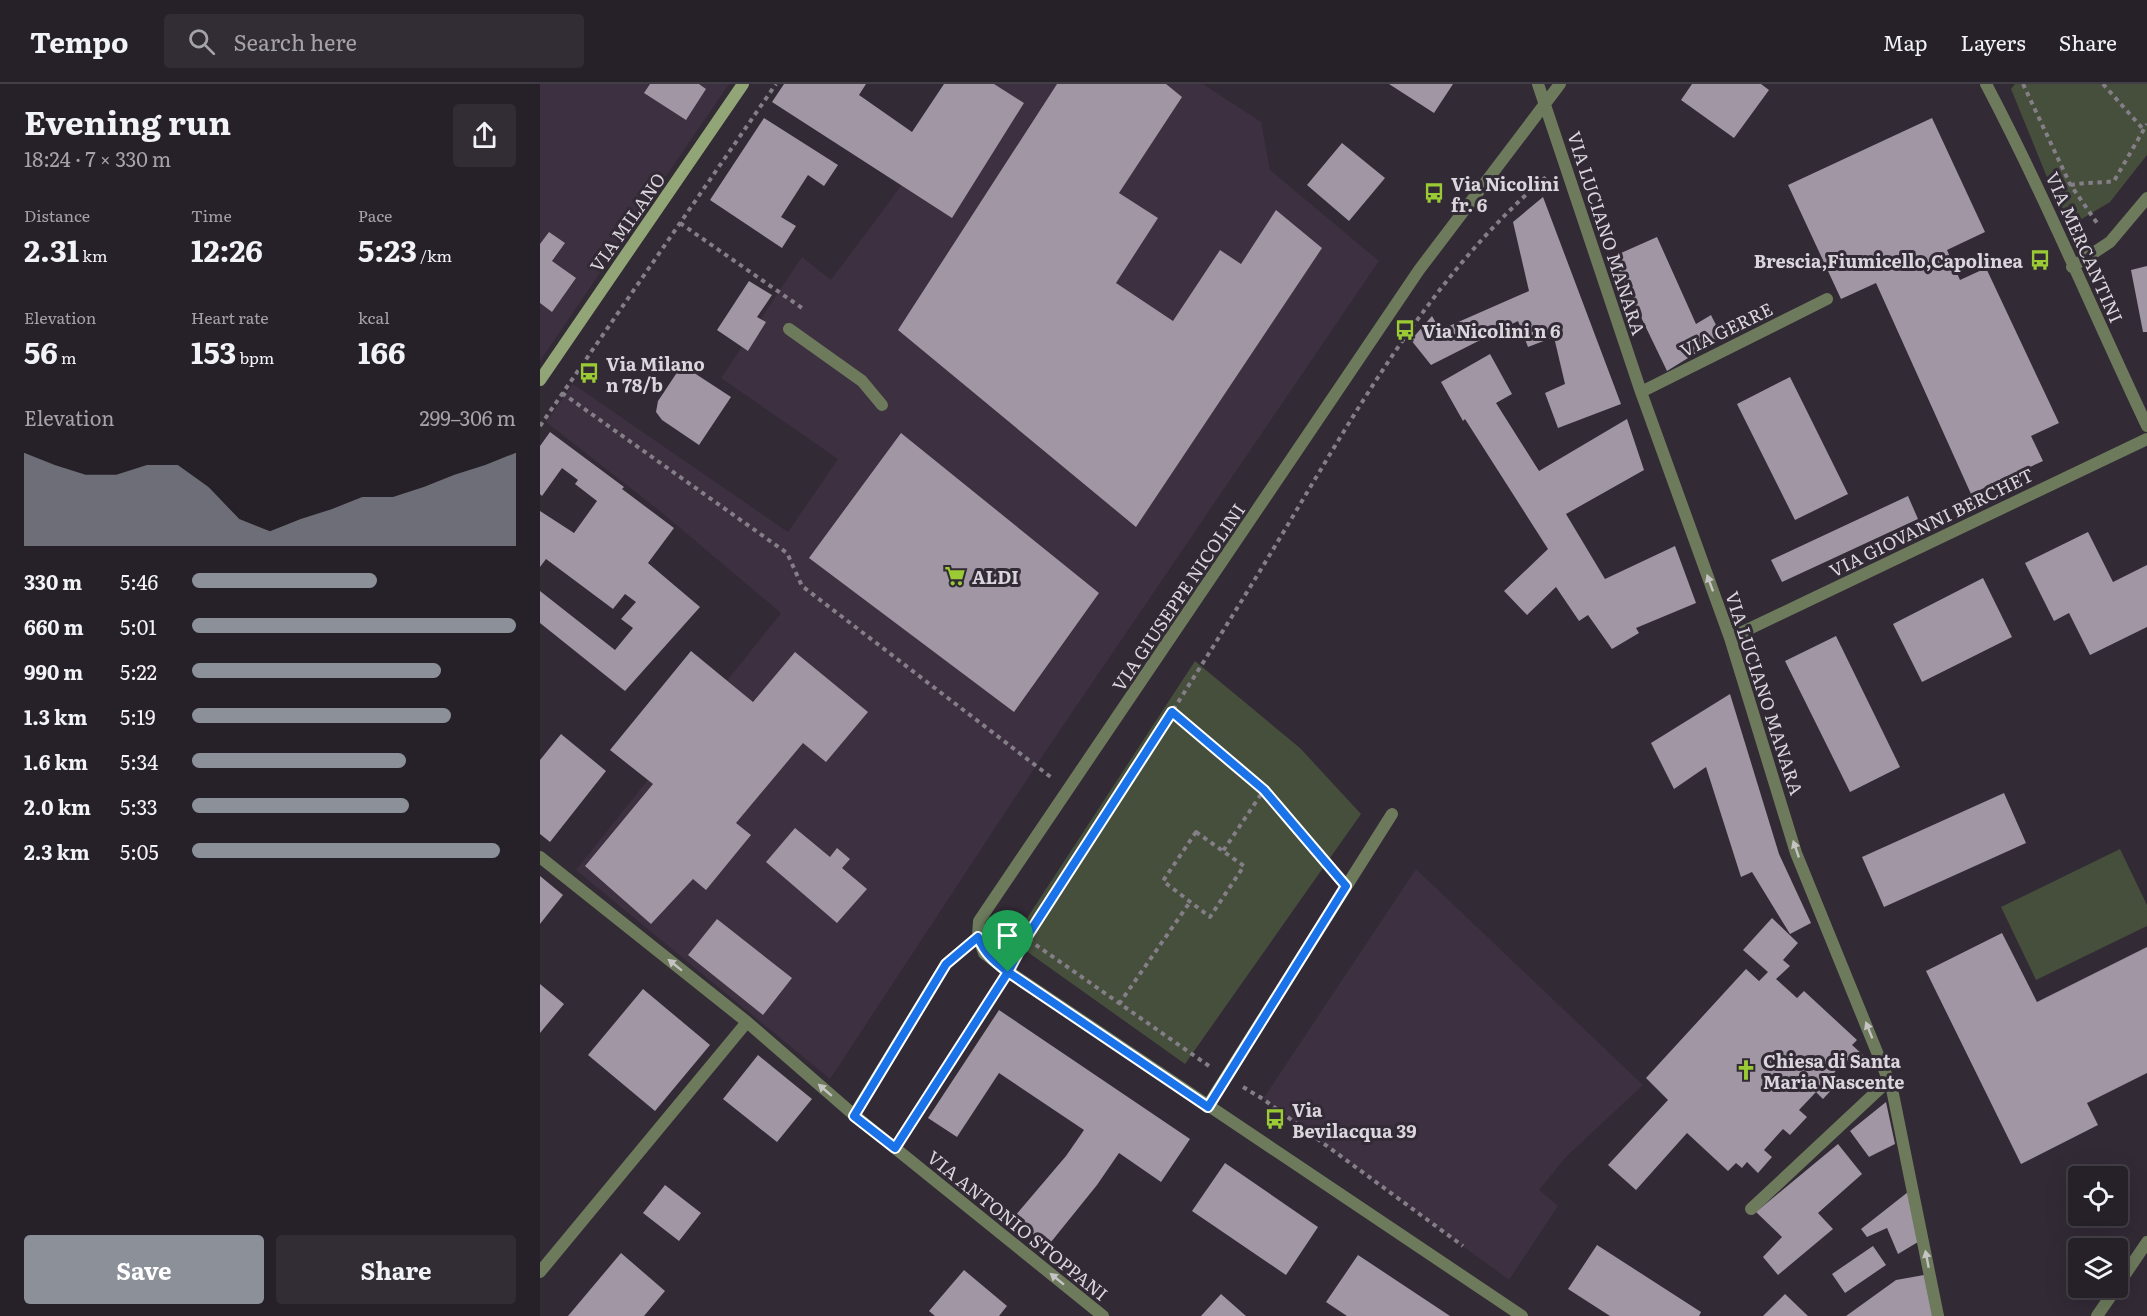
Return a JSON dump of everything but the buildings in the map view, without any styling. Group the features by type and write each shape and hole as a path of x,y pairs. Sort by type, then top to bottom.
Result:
{"main road":[{"name":"VIA MILANO","path":"540,380 743,84"}],"street":[{"name":"VIA LUCIANO MANARA","path":"1538,84 1641,392 1730,638 1796,853 1889,1080 1938,1316"},
{"name":"VIA GIUSEPPE NICOLINI","path":"978,937 979,921 1419,270 1560,84"},
{"name":"VIA MERCANTINI","path":"1986,84 2043,197 2072,267 2147,426"},
{"path":"2072,267 2110,242 2147,198"},
{"name":"VIA GERRE","path":"1641,392 1827,299"},
{"path":"789,329 862,381 882,405"},
{"name":"VIA GIOVANNI BERCHET","path":"1730,638 2147,439"},
{"path":"1208,1107 1392,814"},
{"name":"VIA ANTONIO STOPPANI","path":"540,857 747,1022 854,1116 1099,1314"},
{"path":"854,1116 946,964 978,937 984,953 1008,972 1522,1316"},
{"path":"540,1272 747,1022"},
{"path":"1751,1209 1889,1080"},
{"path":"2128,1270 2147,1242"},
{"path":"2097,1316 2109,1298"}],"path":[{"path":"540,426 776,84"},
{"path":"2023,84 2070,184 2110,242"},
{"path":"2103,84 2143,129"},
{"path":"2043,197 2070,184 2095,185 2114,181 2147,124"},
{"path":"895,1148 1008,972 1026,938 1172,712 1399,345 1484,236 1519,200 1563,163"},
{"path":"658,208 802,308 789,329"},
{"path":"562,393 787,553 802,586 1069,791"},
{"path":"1172,712 1264,790 1346,886"},
{"path":"1223,851 1264,790"},
{"path":"1196,832 1244,866 1210,917 1190,902 1163,881 1196,832"},
{"path":"1119,1004 1190,902"},
{"path":"1026,938 1226,1077 1263,1099 1471,1252"}],"shaded area":[{"path":"540,84 729,84 540,361"},
{"path":"977,84 1203,84 1261,122 1270,170 1379,261 1037,764 830,1079 576,870 781,613 661,512 546,422 573,384 788,532 838,459 721,378 802,257 831,280"},
{"path":"1416,869 1643,1085 1567,1156 1539,1190 1558,1206 1509,1280 1263,1099"}],"green space":[{"path":"2015,84 2147,84 2147,155 2110,202 2080,220 2062,214 2011,89"},
{"path":"1195,661 1300,748 1361,814 1185,1064 1012,941"},
{"path":"2120,849 2147,905 2147,926 2036,980 2001,907"}],"place":[{"name":"Via Nicolini fr. 6","path":"1434,193"},
{"name":"Brescia,Fiumicello,Capolinea","path":"2040,260"},
{"name":"Via Nicolini n 6","path":"1405,330"},
{"name":"Via Milano n 78/b","path":"589,373"},
{"name":"ALDI","path":"955,576"},
{"name":"Chiesa di Santa Maria Nascente","path":"1746,1070"},
{"name":"Via Bevilacqua 39","path":"1275,1119"}],"route":[{"path":"1008,972 895,1148 854,1116 946,964 978,937 984,953 1008,972 1208,1107 1346,886 1325,865 1264,790 1172,712 1026,938 1008,972"}]}
